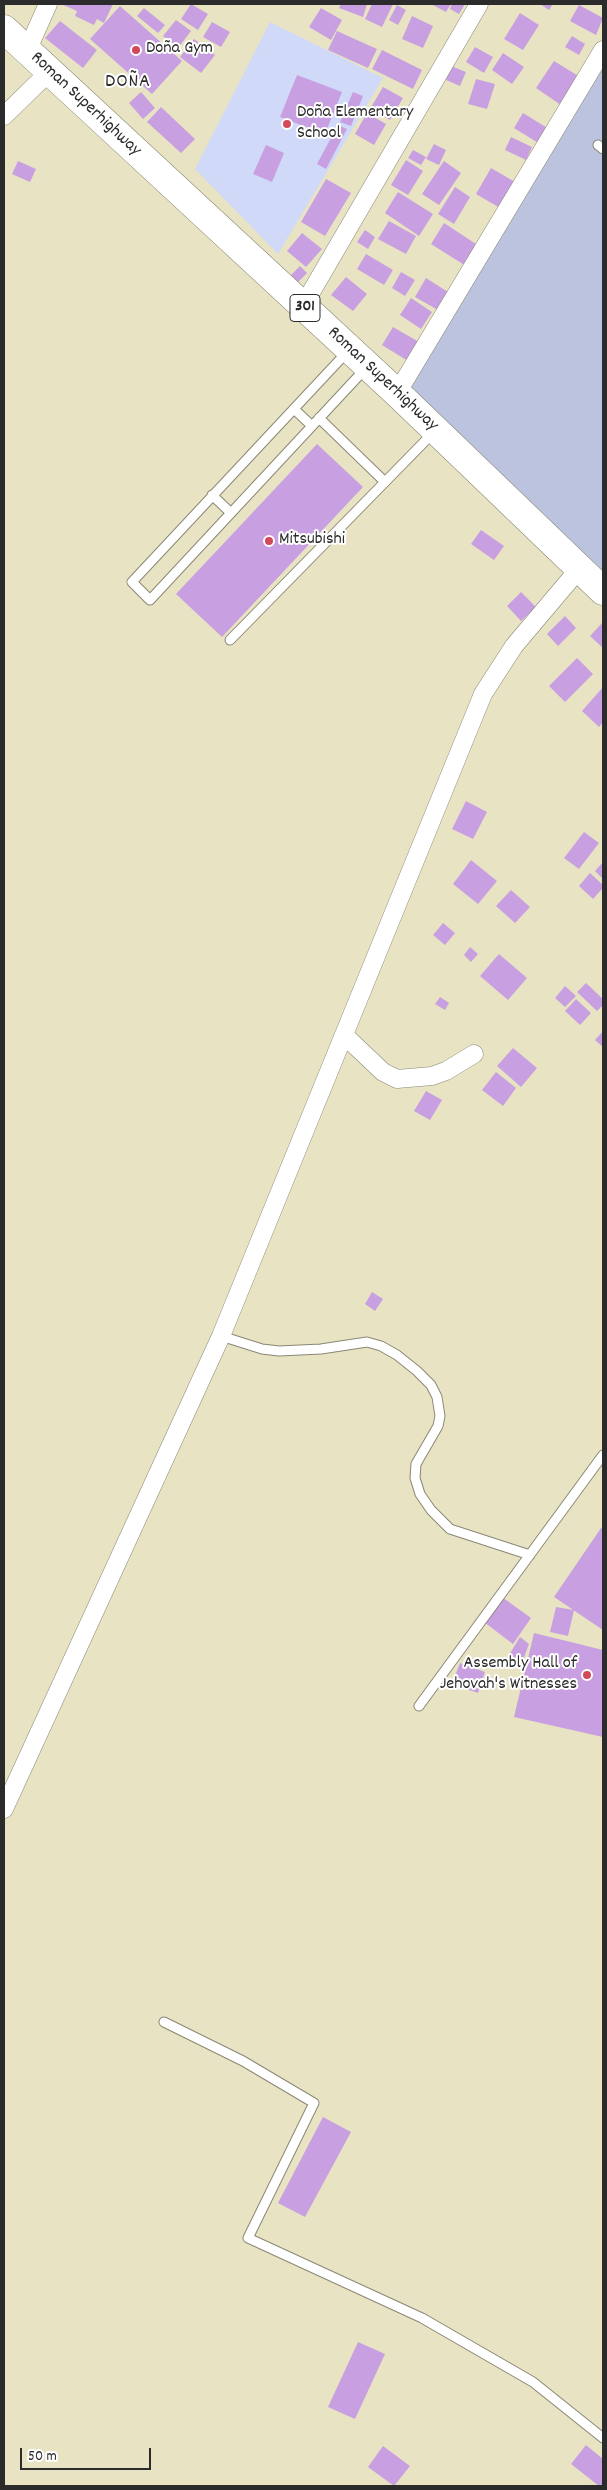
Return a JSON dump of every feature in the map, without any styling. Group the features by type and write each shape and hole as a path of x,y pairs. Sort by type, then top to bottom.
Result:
{"main road":[{"name":"Roman Superhighway","path":"4,29 359,357 603,591"}],"street":[{"path":"27,51 48,4"},
{"path":"302,306 479,4"},
{"path":"397,393 603,50"},
{"path":"4,116 49,72"},
{"path":"4,1809 221,1336 483,694 514,646 579,568"},
{"path":"344,1035 383,1072 397,1079 432,1076 474,1054"}],"lane":[{"path":"359,357 319,418 150,600 132,582 294,409 359,357"},
{"path":"294,409 312,426"},
{"path":"319,418 385,482"},
{"path":"230,640 436,430"},
{"path":"212,495 231,513"},
{"path":"221,1336 242,1343 279,1351 321,1349 367,1342 397,1354 418,1371 437,1397 440,1416 438,1426 416,1464 415,1478 420,1494 430,1510 450,1529 530,1555"},
{"path":"419,1706 603,1455"},
{"path":"164,2022 243,2061 314,2104 248,2238 422,2318 532,2382 603,2438"}],"shaded area":[{"name":"Doña Elementary School","path":"270,22 383,78 278,254 195,169"},
{"path":"603,47 603,585 397,393"}],"building":[{"path":"61,4 113,4 104,23 97,19 94,25 75,16 77,11"},
{"path":"191,4 208,14 198,30 181,19"},
{"path":"341,4 367,4 363,17 339,8"},
{"path":"372,4 393,4 382,27 365,19"},
{"path":"431,4 451,4 446,12"},
{"path":"452,4 465,4 459,14 450,9"},
{"path":"540,4 553,4 549,10"},
{"path":"397,5 406,10 398,25 389,20"},
{"path":"579,5 603,18 596,35 570,21"},
{"name":"Doña Gym","path":"120,6 182,61 152,94 90,39"},
{"path":"144,8 165,25 158,33 137,16"},
{"path":"321,8 342,20 331,40 309,27"},
{"path":"520,13 539,25 523,50 504,39"},
{"path":"412,16 433,26 423,48 402,39"},
{"path":"176,20 191,31 178,48 163,36"},
{"path":"60,21 97,50 83,68 45,38"},
{"path":"212,22 230,32 221,47 203,37"},
{"path":"337,31 377,49 368,68 328,50"},
{"path":"572,36 585,44 579,55 565,47"},
{"path":"194,39 215,55 201,73 180,57"},
{"path":"475,47 493,57 484,73 466,62"},
{"path":"382,50 422,70 413,89 372,69"},
{"path":"503,53 524,67 512,84 492,70"},
{"path":"554,61 580,77 561,105 536,88"},
{"path":"451,66 466,72 460,86 446,80"},
{"path":"297,75 342,92 325,134 280,117"},
{"path":"476,79 495,84 487,109 468,104"},
{"path":"383,87 403,98 390,120 370,109"},
{"path":"141,92 155,108 143,119 129,103"},
{"path":"353,92 363,96 351,126 340,122"},
{"path":"161,107 195,139 181,153 147,122"},
{"path":"367,113 386,124 374,145 355,134"},
{"path":"523,113 549,129 540,144 514,128"},
{"path":"338,125 347,129 326,169 317,164"},
{"path":"511,137 532,147 526,160 505,150"},
{"path":"434,144 446,150 439,165 426,159"},
{"path":"266,145 284,153 272,182 253,174"},
{"path":"413,150 426,157 421,165 408,158"},
{"path":"406,160 423,171 408,195 391,185"},
{"path":"18,161 36,169 30,182 12,174"},
{"path":"444,161 461,173 439,205 422,194"},
{"path":"491,168 515,182 500,208 476,194"},
{"path":"326,179 351,193 325,236 301,222"},
{"path":"455,187 470,197 454,224 438,214"},
{"path":"398,192 433,214 419,236 385,213"},
{"path":"389,221 416,236 406,254 378,239"},
{"path":"444,223 479,246 466,266 431,244"},
{"path":"365,230 375,237 368,249 357,242"},
{"path":"302,233 322,249 306,267 287,251"},
{"path":"366,254 393,270 384,285 357,269"},
{"path":"300,266 307,273 298,282 291,275"},
{"path":"401,272 415,280 405,296 392,288"},
{"path":"346,277 367,294 353,311 331,295"},
{"path":"426,278 448,292 438,310 415,297"},
{"path":"411,298 432,312 421,329 400,315"},
{"path":"393,327 419,342 408,361 382,345"},
{"name":"Mitsubishi","path":"317,444 363,487 222,637 176,594"},
{"path":"481,530 504,546 494,560 471,544"},
{"path":"521,592 536,607 521,621 507,606"},
{"path":"565,616 576,628 558,646 547,634"},
{"path":"603,624 603,648 590,636"},
{"path":"577,658 593,674 565,702 549,686"},
{"path":"603,687 603,722 599,727 582,711"},
{"path":"466,801 487,812 473,839 452,829"},
{"path":"584,832 599,843 579,869 564,858"},
{"path":"471,860 497,881 478,904 453,884"},
{"path":"603,862 603,879 595,871"},
{"path":"590,873 603,885 603,888 593,899 579,886"},
{"path":"511,890 530,907 515,923 496,906"},
{"path":"443,923 455,933 445,945 433,935"},
{"path":"470,947 478,954 471,962 464,955"},
{"path":"499,954 527,978 508,1000 480,976"},
{"path":"586,983 603,999 603,1005 597,1011 577,992"},
{"path":"565,986 576,996 565,1007 555,998"},
{"path":"440,997 449,1003 445,1010 435,1004"},
{"path":"576,999 591,1013 580,1025 565,1011"},
{"path":"603,1031 603,1047 595,1040"},
{"path":"513,1048 537,1068 521,1087 497,1066"},
{"path":"496,1072 516,1088 503,1106 482,1090"},
{"path":"426,1091 442,1100 430,1120 414,1111"},
{"path":"372,1292 383,1299 375,1311 365,1304"},
{"path":"601,1528 603,1529 603,1630 554,1597"},
{"path":"502,1597 531,1618 513,1644 484,1622"},
{"path":"556,1607 574,1610 568,1636 550,1632"},
{"path":"534,1633 603,1650 603,1737 514,1717"},
{"path":"520,1637 529,1644 522,1663 509,1655"},
{"path":"460,1663 485,1672 478,1693 452,1684"},
{"path":"323,2117 351,2132 305,2217 278,2203"},
{"path":"358,2342 385,2354 355,2419 328,2407"},
{"path":"586,2445 603,2459 603,2486 599,2486 571,2464"},
{"path":"383,2446 410,2466 394,2486 368,2467"}],"place":[{"name":"Doña Gym","path":"136,50"},
{"name":"Doña Elementary School","path":"287,124"},
{"name":"Mitsubishi","path":"269,541"},
{"name":"Assembly Hall of Jehovah's Witnesses","path":"587,1675"}],"district":[{"name":"DOÑA","path":"128,83"}]}
